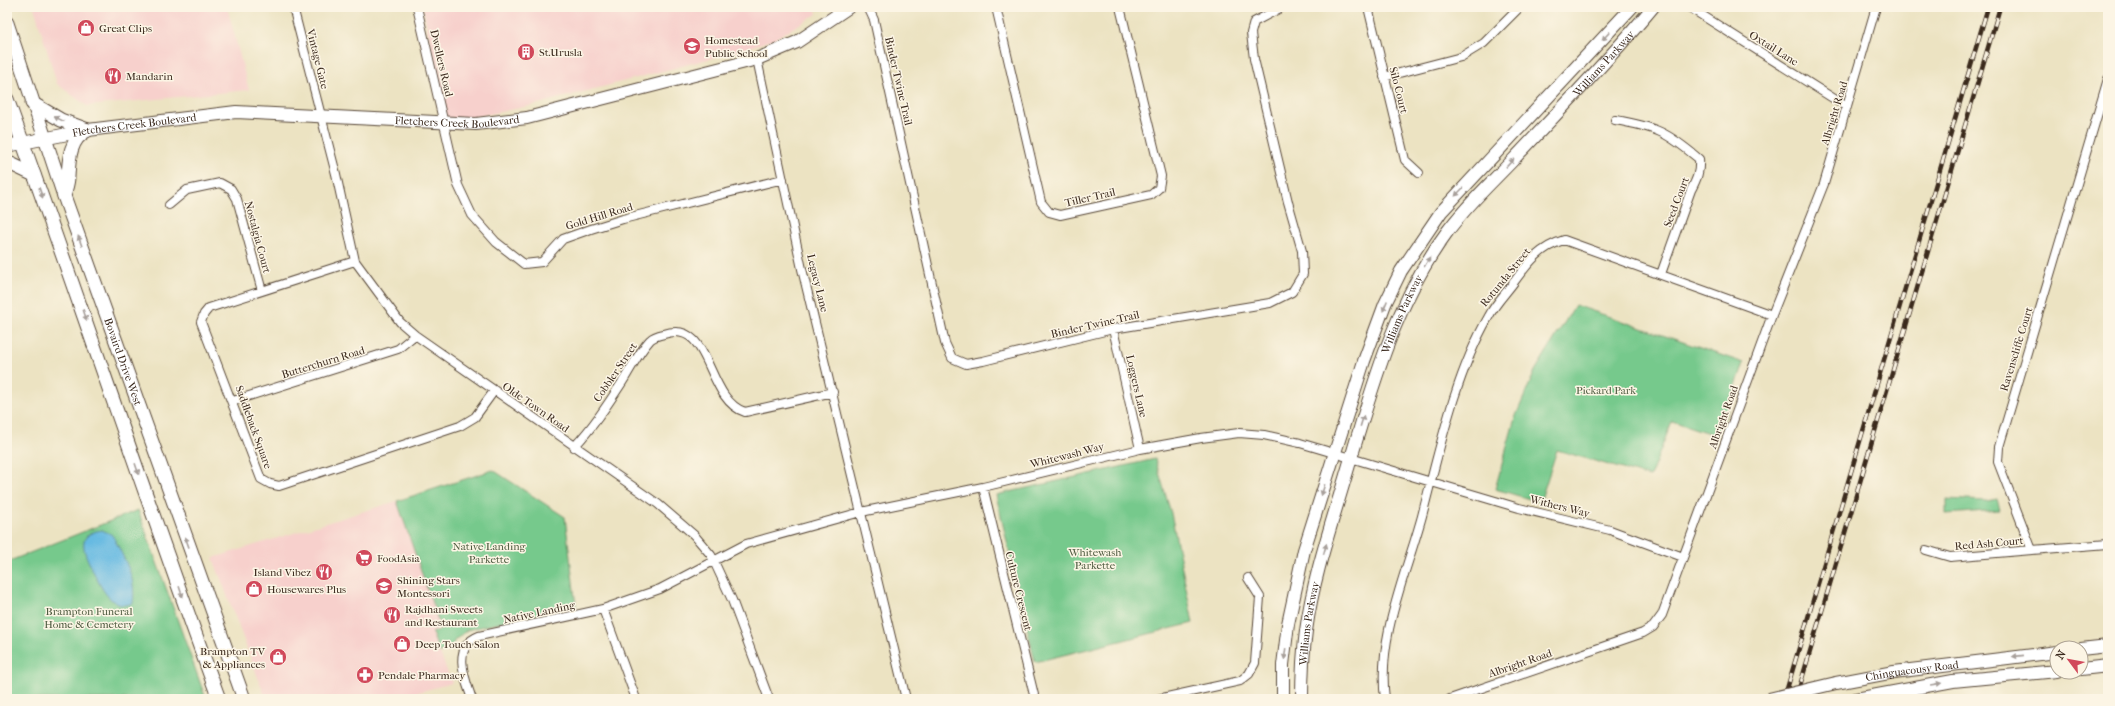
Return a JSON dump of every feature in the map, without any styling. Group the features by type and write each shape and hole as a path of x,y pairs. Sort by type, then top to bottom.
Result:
{"main road":[{"name":"Fletchers Creek Boulevard","path":"7,146 88,130 236,112 476,124 527,118 757,59 798,42 849,7"},
{"name":"Williams Parkway","path":"1283,699 1283,665 1294,593 1304,550 1334,453 1385,304 1402,271 1426,231 1445,207 1632,7"},
{"name":"Williams Parkway","path":"1302,699 1306,629 1313,594 1351,458 1379,370 1400,312 1430,255 1449,230 1475,199 1554,117 1653,7"},
{"name":"Bovaird Drive West","path":"7,23 44,139 244,699"},
{"name":"Bovaird Drive West","path":"7,99 76,289 124,433 219,699"},
{"path":"32,103 61,120 88,130"},
{"path":"64,196 68,178 68,164 73,146 77,137 88,130"},
{"path":"7,162 34,176"},
{"path":"2089,648 2108,646"},
{"name":"Chinguacousy Road","path":"1768,699 1836,683 1894,672 2049,653"},
{"path":"2089,668 2108,666"},
{"name":"Chinguacousy Road","path":"1856,699 1953,681 2049,672"}],"street":[{"name":"Vintage Gate","path":"293,7 320,116"},
{"name":"Dwellers Road","path":"417,7 445,123"},
{"name":"Binder Twine Trail","path":"868,7 874,20 945,343 952,358 966,364 1113,328 1270,303 1292,292 1303,274 1302,252 1288,202 1254,59 1250,33 1254,22 1282,7"},
{"name":"Tiller Trail","path":"996,7 1041,202 1049,212 1060,215 1151,195 1159,188 1161,176 1120,7"},
{"name":"Silo Court","path":"1368,7 1405,160 1419,173"},
{"path":"1384,77 1461,57 1484,42 1520,7"},
{"name":"Oxtail Lane","path":"1689,7 1847,107"},
{"name":"Albright Road","path":"1450,699 1643,633 1653,627 1662,615 1772,315 1824,184 1876,7"},
{"name":"Legacy Lane","path":"757,59 802,269 861,512"},
{"name":"Ravenscliffe Court","path":"2032,550 1998,462 1999,447 2108,79"},
{"name":"Olde Town Road","path":"320,116 336,174 355,261 400,322 415,336 658,504 694,535 711,555 732,600 769,699"},
{"name":"Seed Court","path":"1615,120 1656,128 1679,142 1699,159 1700,170 1691,190 1661,274"},
{"name":"Gold Hill Road","path":"445,123 458,185 472,215 496,242 524,264 542,262 563,239 591,229 624,219 783,179"},
{"name":"Nostalgia Court","path":"169,205 187,190 220,183 231,189 236,199 262,291"},
{"name":"Rotunda Street","path":"1430,482 1470,353 1489,315 1530,261 1542,250 1552,244 1564,240 1772,315"},
{"name":"Saddleback Square","path":"355,261 209,308 204,314 201,322 233,401 261,479 270,484 279,486 460,426 475,418 494,391"},
{"name":"Loggers Lane","path":"1113,328 1140,448"},
{"name":"Cobbler Street","path":"574,447 589,431 651,340 675,331 685,333 693,338 700,347 725,399 735,409 745,412 833,392"},
{"name":"Butterchurn Road","path":"233,401 398,350 415,336"},
{"name":"Whitewash Way","path":"714,562 746,544 861,512 983,487 1140,448 1240,433 1264,435 1334,453 1430,482"},
{"path":"1385,699 1383,684 1391,617 1422,516 1430,482"},
{"name":"Withers Way","path":"1430,482 1519,508 1610,530 1683,557"},
{"name":"Culture Crescent","path":"983,487 1035,699"},
{"path":"861,512 906,699"},
{"path":"2032,550 2108,544"},
{"name":"Red Ash Court","path":"1926,550 1950,557 2032,550"},
{"name":"Native Landing","path":"472,699 462,672 461,661 464,651 474,638 603,609 660,589 714,562"},
{"path":"1158,699 1240,681 1249,674 1255,663 1260,597 1248,578"},
{"path":"603,609 636,699"}],"shaded area":[{"path":"34,7 227,7 249,90 87,106 57,84"},
{"path":"423,7 815,7 817,14 774,39 735,52 534,105 445,123"},
{"path":"397,501 441,629 432,633 452,683 393,699 266,699 213,558"}],"green space":[{"name":"Pickard Park","path":"1575,305 1744,363 1718,436 1672,421 1650,477 1557,450 1540,502 1495,489 1515,418 1535,371"},
{"name":"Whitewash Parkette","path":"1155,459 1171,513 1193,623 1035,662 996,495"},
{"name":"Native Landing Parkette","path":"493,470 565,517 576,606 467,630 455,640 449,650 439,652 432,633 441,629 397,501"},
{"path":"1946,499 1986,501 1997,499 2000,510 1946,514"},
{"name":"Brampton Funeral Home & Cemetery","path":"138,510 206,699 7,699 7,562"}],"water":[{"path":"102,530 111,534 114,538 129,569 133,585 133,603 120,605 106,595 85,553 84,541 87,536 93,532"}],"railway":[{"path":"1784,699 1988,7"},
{"path":"1796,699 2000,7"}],"place":[{"name":"Great Clips","path":"86,28"},
{"name":"Homestead Public School","path":"692,46"},
{"name":"St.Urusla","path":"526,52"},
{"name":"Mandarin","path":"113,76"},
{"name":"FoodAsia","path":"364,558"},
{"name":"Island Vibez","path":"324,572"},
{"name":"Shining Stars Montessori","path":"384,586"},
{"name":"Housewares Plus","path":"254,589"},
{"name":"Rajdhani Sweets and Restaurant","path":"392,615"},
{"name":"Deep Touch Salon","path":"402,644"},
{"name":"Brampton TV & Appliances","path":"278,657"},
{"name":"Pendale Pharmacy","path":"365,675"}]}
